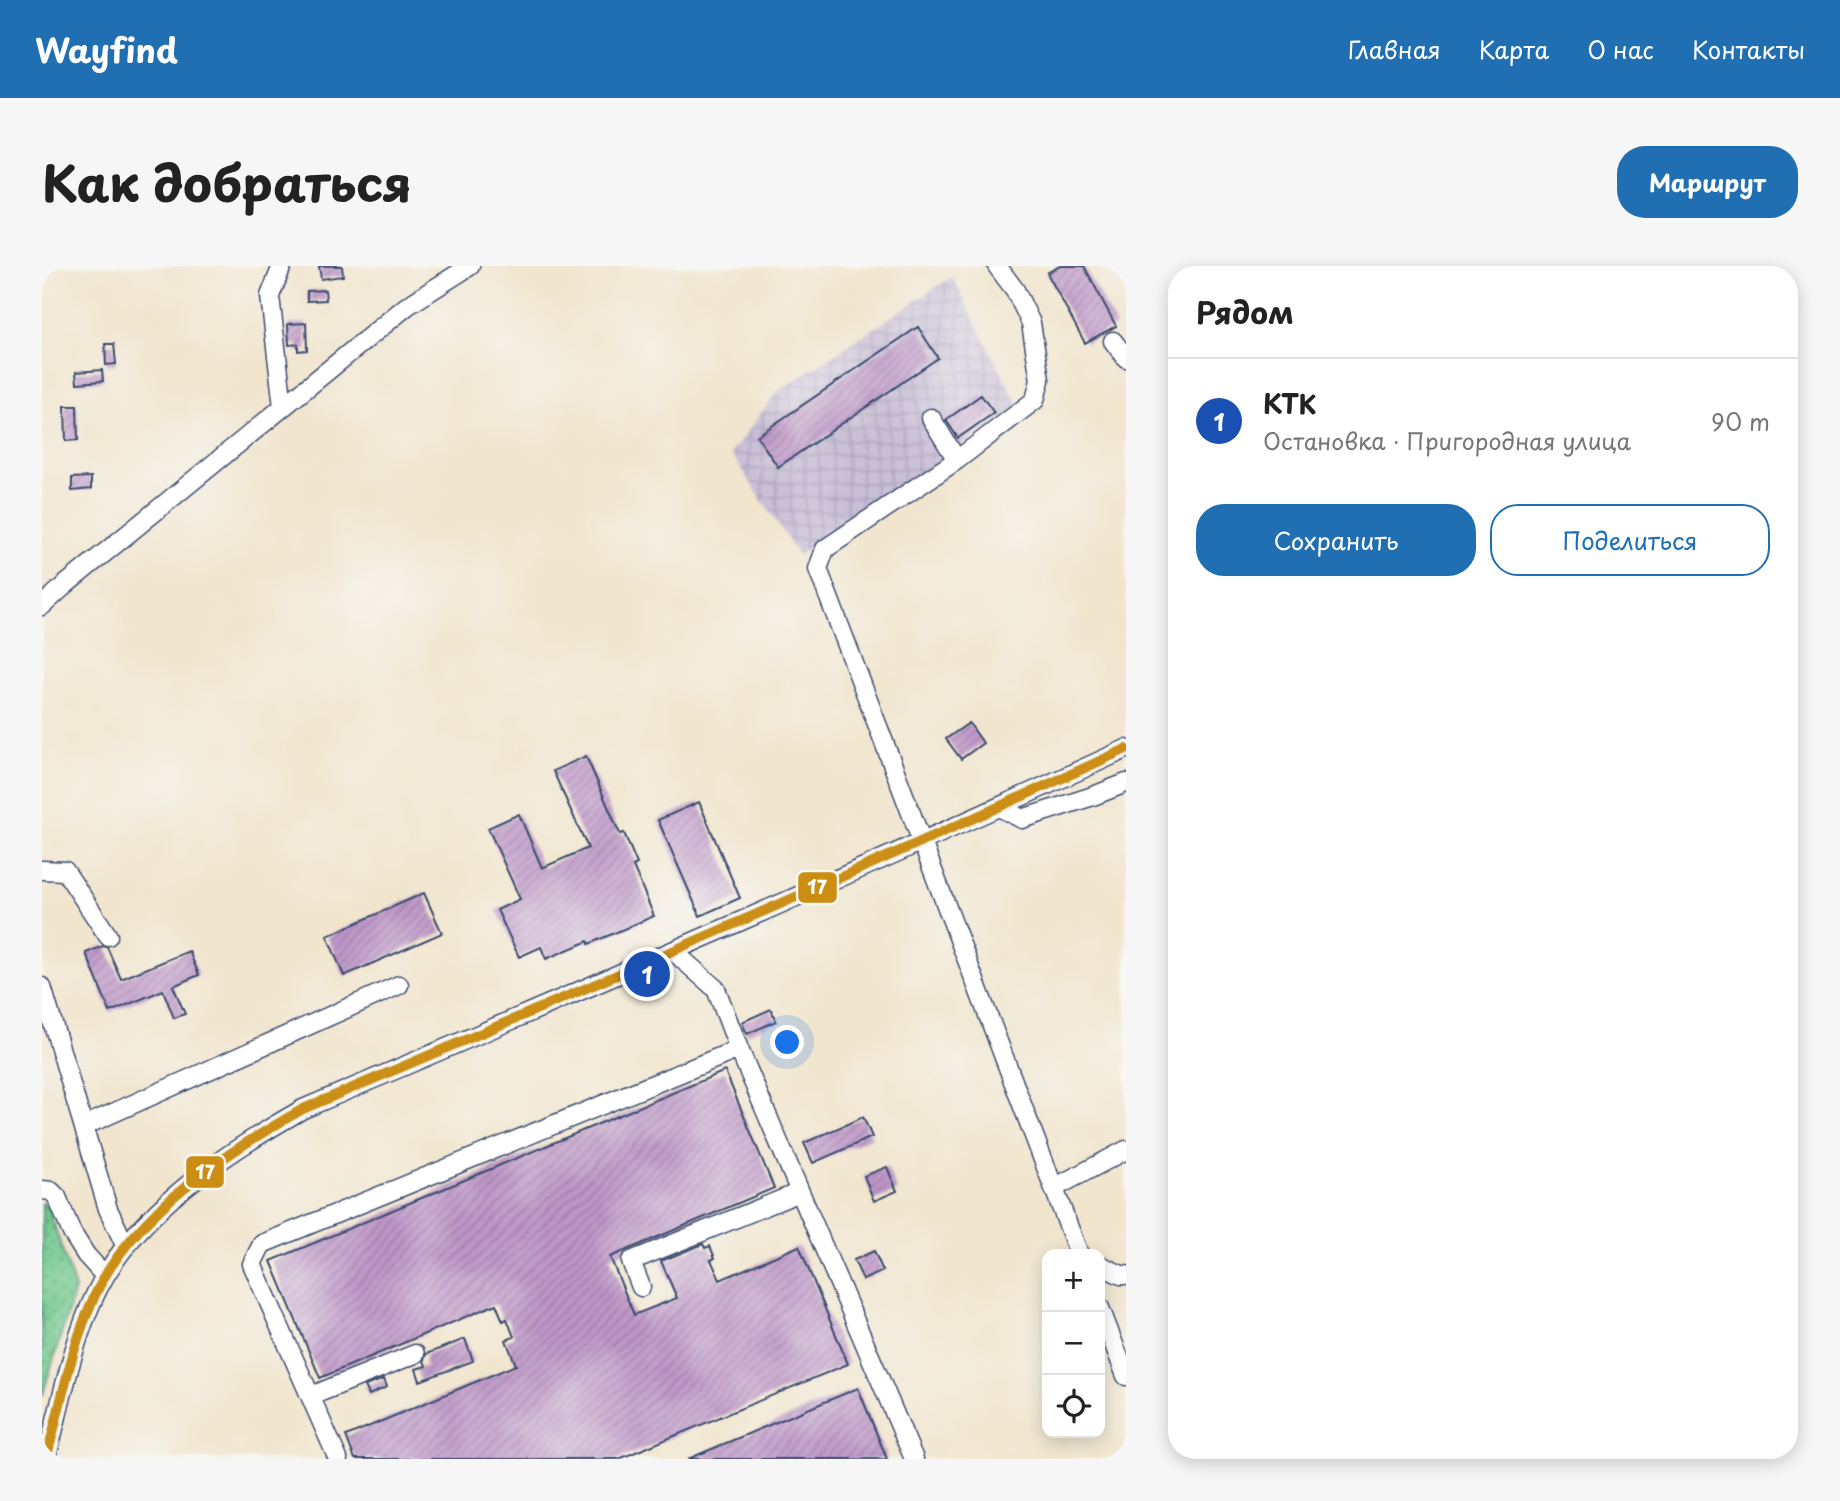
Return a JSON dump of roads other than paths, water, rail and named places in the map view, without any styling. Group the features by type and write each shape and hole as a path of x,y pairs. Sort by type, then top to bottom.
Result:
{"street":[{"path":"282,266 270,296 283,407"},
{"path":"42,606 407,306 470,266"},
{"path":"997,266 1015,290 1031,323 1040,380 1035,400 957,460 825,549 818,569 1077,1249"},
{"path":"1113,341 1126,358"},
{"path":"931,418 957,460"},
{"path":"46,1459 85,1318 105,1276 125,1245 177,1195 218,1161 262,1132 303,1109 923,842 1126,749"},
{"path":"999,807 1022,819 1126,783"},
{"path":"42,870 65,871 107,936"},
{"path":"673,951 716,989 738,1049 915,1459"},
{"path":"84,1126 399,985"},
{"path":"42,987 108,1209 125,1245"},
{"path":"338,1459 252,1264 262,1244 738,1049"},
{"path":"1054,1188 1126,1150"},
{"path":"42,1190 51,1191 57,1197 72,1233 86,1255 105,1276"},
{"path":"641,1287 631,1261 800,1192"},
{"path":"1105,1267 1126,1275"},
{"path":"1102,1312 1124,1365"},
{"path":"312,1396 415,1354"}],"place":[{"name":"КТК","path":"647,974"}]}
